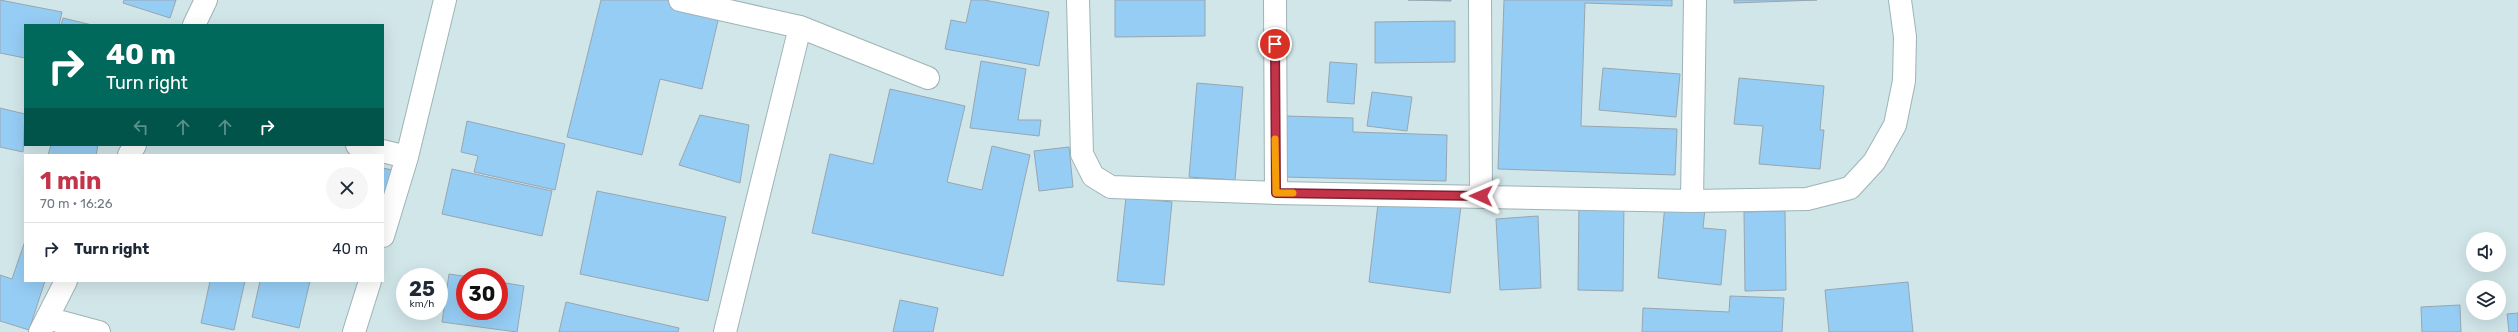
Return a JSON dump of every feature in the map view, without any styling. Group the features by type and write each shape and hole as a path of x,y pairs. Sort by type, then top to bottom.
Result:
{"street":[{"path":"194,24 206,0"},
{"path":"384,233 407,157 445,0"},
{"path":"680,0 800,27 928,78"},
{"path":"1078,0 1082,154 1093,176 1111,187 1276,193 1692,200 1807,199 1850,188 1874,162 1895,125 1904,81 1905,37 1900,0"},
{"path":"1275,0 1276,193"},
{"path":"1480,0 1481,196"},
{"path":"1692,200 1695,0"},
{"path":"725,332 800,27"},
{"path":"361,146 407,157"},
{"path":"65,282 43,325 99,332"},
{"path":"354,332 370,282"}],"building":[{"path":"0,0 62,12 59,24 24,24 24,58 0,53"},
{"path":"124,0 176,0 170,18 123,3"},
{"path":"601,0 672,0 720,12 702,89 660,79 642,155 567,137"},
{"path":"971,0 984,0 1049,12 1039,66 945,49 951,20 966,23"},
{"path":"1115,0 1205,0 1205,36 1115,37"},
{"path":"1408,0 1451,0 1451,1"},
{"path":"1504,0 1672,0 1672,6 1585,3 1581,126 1677,129 1675,175 1498,169"},
{"path":"1734,0 1817,0 1734,3"},
{"path":"63,18 88,24 61,24"},
{"path":"1455,21 1455,62 1375,63 1375,22"},
{"path":"981,61 1026,69 1018,120 1041,120 1039,136 970,128"},
{"path":"1330,62 1357,64 1354,104 1327,102"},
{"path":"1603,68 1680,74 1676,117 1599,110"},
{"path":"1739,78 1824,86 1820,130 1824,130 1820,169 1759,164 1763,126 1734,124"},
{"path":"1197,83 1243,87 1235,180 1189,177"},
{"path":"890,89 965,106 947,182 982,190 992,146 1030,155 1003,276 812,233 830,154 873,164"},
{"path":"1372,92 1412,97 1407,131 1367,126"},
{"path":"0,108 24,114 23,152 0,147"},
{"path":"700,115 749,125 740,183 679,165"},
{"path":"1286,116 1353,118 1353,132 1447,135 1446,181 1284,177"},
{"path":"467,121 565,144 555,190 474,172 478,156 461,152"},
{"path":"51,146 98,146 96,154 48,154"},
{"path":"1069,147 1073,187 1039,191 1034,151"},
{"path":"384,168 392,170 384,206"},
{"path":"452,169 552,191 542,236 442,214"},
{"path":"597,191 726,217 708,301 580,274"},
{"path":"1379,195 1461,206 1450,293 1369,282"},
{"path":"1126,197 1172,202 1164,285 1117,281"},
{"path":"1579,201 1624,202 1623,291 1578,290"},
{"path":"1665,205 1705,209 1703,228 1726,230 1721,285 1658,278"},
{"path":"1785,211 1786,290 1745,291 1744,212"},
{"path":"1538,216 1541,288 1500,290 1496,219"},
{"path":"24,244 24,282 45,282 29,330 0,321 0,275 12,279"},
{"path":"449,274 456,275 456,320 508,320 508,283 524,286 517,332 442,322 442,320 448,320"},
{"path":"210,282 245,282 234,330 201,323"},
{"path":"260,282 310,282 299,328 252,317"},
{"path":"1908,282 1913,332 1829,332 1825,290"},
{"path":"1730,296 1784,298 1782,332 1642,332 1643,308 1729,312"},
{"path":"900,300 938,308 933,332 893,332"},
{"path":"566,302 679,328 678,332 559,332"},
{"path":"2460,305 2461,332 2422,332 2421,307"},
{"path":"2518,313 2518,332 2509,332 2507,314"}],"slow traffic":[{"path":"1275,139 1276,193 1293,193"}],"route":[{"path":"1275,44 1276,193 1481,196"}]}
